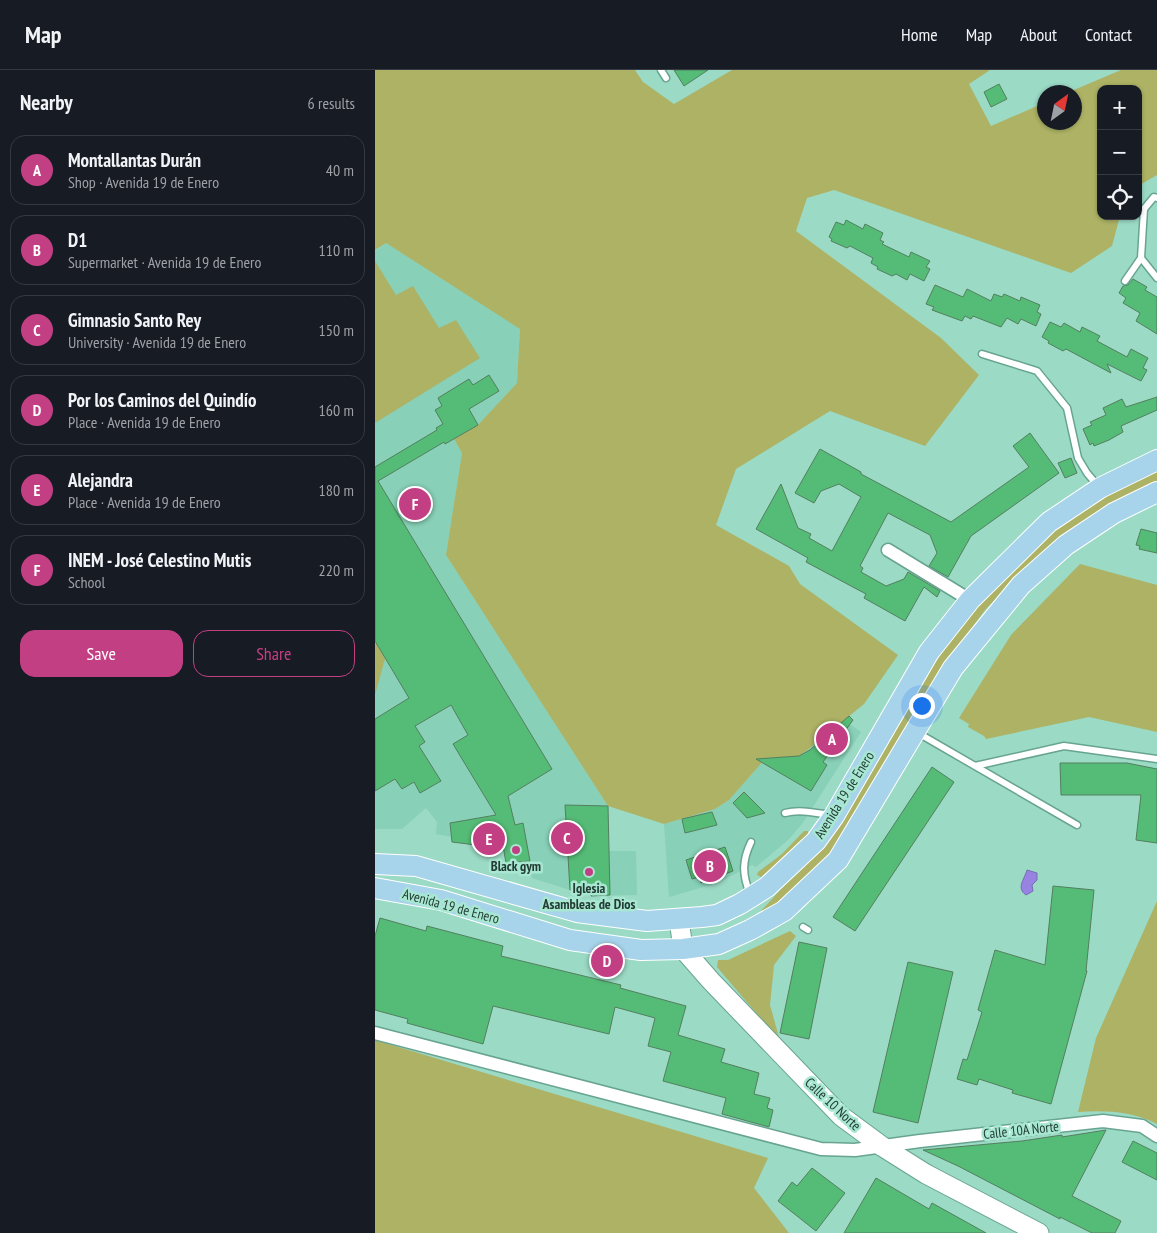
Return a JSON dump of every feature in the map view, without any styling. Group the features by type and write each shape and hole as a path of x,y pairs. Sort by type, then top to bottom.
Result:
{"main road":[{"name":"Avenida 19 de Enero","path":"375,864 415,866 577,912 647,921 717,915 752,897 767,887 816,841 834,816 929,652 970,600 1049,522 1100,488 1157,460"},
{"name":"Avenida 19 de Enero","path":"375,888 441,900 570,940 641,950 683,949 719,944 750,930 784,911 838,860 953,668 1021,586 1066,545 1115,513 1157,492"},
{"path":"375,851 415,866"}],"street":[{"path":"888,550 970,600"},
{"path":"679,919 683,949"},
{"name":"Calle 10 Norte","path":"683,949 711,981 841,1116 883,1147 926,1174 1039,1233"},
{"name":"Calle 10A Norte","path":"375,1033 821,1149 855,1150 1103,1121 1142,1126 1157,1136"}],"lane":[{"path":"661,70 666,78"},
{"path":"1125,281 1141,258 1144,209 1154,197 1157,198"},
{"path":"1141,258 1157,278"},
{"path":"982,354 1037,372 1067,408 1078,458 1087,473 1100,488"},
{"path":"915,732 1077,825"},
{"path":"975,766 1064,746 1157,759"},
{"path":"785,813 802,811 834,816"},
{"path":"751,842 744,856 744,865 747,886 752,897"}],"shaded area":[{"path":"375,70 635,70 643,82 674,104 732,70 990,70 969,84 991,126 1037,106 1037,130 1082,130 1082,86 1121,70 1157,70 1157,175 1142,184 1142,85 1097,85 1097,220 1119,220 1112,246 1071,273 834,190 807,198 796,231 941,338 979,375 925,446 830,411 736,469 716,525 789,566 800,584 898,655 864,704 809,749 799,756 766,758 729,800 715,809 664,824 608,806 446,555 462,453 454,439 478,425 517,383 520,329 386,243 375,250"},
{"path":"386,243 520,328 517,383 478,425 454,439 462,453 446,555 608,806 609,851 636,851 637,895 592,896 590,890 570,890 532,878 523,824 515,825 511,812 450,823 452,837 436,834 437,822 426,808 402,829 375,829 375,251"},
{"path":"375,261 396,295 413,286 439,328 456,320 480,358 375,423"},
{"path":"1157,470 1157,482 1134,492 1099,512 1021,573 985,610 935,679 836,848 777,905 753,920 826,842 927,674 977,604 1055,529 1128,482"},
{"path":"1080,564 1157,585 1157,732 1089,717 986,739 968,727 969,724 959,718 1011,635"},
{"path":"375,641 385,659 375,695"},
{"path":"844,720 861,732 802,824 789,839 756,867 752,865 717,883 669,897 664,824 715,809 729,800 766,758 799,756"},
{"path":"804,831 808,831 808,835 773,868 761,877 757,875 758,872 782,854"},
{"path":"1027,870 1037,873 1037,880 1032,885 1033,891 1026,895 1021,887"},
{"path":"1157,901 1157,1124 1138,1116 1118,1112 1078,1112 1096,1038"},
{"path":"790,931 796,936 774,965 770,1005 780,1041 717,967 718,960 728,960"},
{"path":"375,1040 768,1158 754,1188 789,1233 375,1233"}],"building":[{"path":"674,70 708,70 684,86"},
{"path":"999,84 1007,99 991,107 984,92"},
{"path":"846,220 863,229 865,224 883,233 880,240 884,242 882,244 909,257 911,252 930,261 926,267 930,269 924,281 910,274 907,280 896,274 892,276 877,269 878,267 871,263 873,258 850,246 847,248 831,241 832,239 829,237 836,222 844,225"},
{"path":"1133,279 1147,287 1145,290 1157,297 1157,334 1136,321 1140,313 1123,303 1126,298 1119,293 1123,286 1128,285"},
{"path":"935,285 963,297 967,289 991,301 994,294 1002,297 1004,294 1020,301 1021,297 1040,305 1037,312 1041,314 1036,326 1021,319 1018,324 1007,318 1001,327 973,316 971,319 965,316 962,321 932,310 934,307 926,304"},
{"path":"1050,322 1061,327 1064,323 1080,332 1082,327 1100,336 1097,341 1127,357 1131,349 1148,358 1143,368 1147,370 1141,381 1107,364 1111,373 1066,349 1063,351 1048,343 1049,341 1042,337"},
{"path":"489,375 499,391 469,409 478,425 445,444 444,442 378,481 552,769 508,796 515,825 523,823 530,861 506,863 502,840 476,845 452,842 450,823 496,815 453,744 468,735 451,705 415,726 425,742 419,746 441,781 420,793 414,782 402,789 395,779 375,791 375,719 409,698 375,641 375,467 437,430 436,428 443,424 435,410 442,406 438,398 469,379 473,385"},
{"path":"1157,397 1157,410 1121,426 1123,432 1109,440 1094,446 1093,443 1090,445 1083,429 1092,425 1090,422 1106,415 1103,408 1122,399 1126,407"},
{"path":"1030,433 1059,473 971,536 948,577 929,566 937,553 930,535 888,513 860,566 863,568 861,572 886,586 904,579 908,572 940,591 937,597 924,587 905,621 864,598 866,594 806,562 808,558 756,529 781,484 798,528 811,534 809,538 832,551 861,497 839,484 821,491 814,503 795,493 820,449 861,472 861,474 951,522 1029,467 1013,446"},
{"path":"1071,458 1077,473 1065,478 1058,463"},
{"path":"1141,529 1157,533 1157,553 1139,549 1140,546 1136,545"},
{"path":"849,716 853,720 823,762 827,765 811,791 756,759 799,756 810,750"},
{"path":"1060,763 1127,763 1157,769 1157,843 1136,840 1141,795 1061,795"},
{"path":"932,767 954,782 855,931 833,917"},
{"path":"744,792 765,813 747,818 733,803"},
{"path":"565,805 608,806 610,895 591,896 591,890 570,890"},
{"path":"712,812 717,825 685,833 682,819"},
{"path":"725,847 733,871 701,883 699,877 692,879 686,860"},
{"path":"1053,886 1094,890 1087,971 1051,1104 1012,1093 1013,1090 979,1079 977,1085 957,1079 963,1059 967,1060 982,1012 978,1010 995,950 1045,965"},
{"path":"380,918 426,931 427,926 503,946 501,956 621,985 620,988 686,1006 678,1035 725,1049 721,1062 759,1073 754,1094 770,1098 767,1108 773,1110 769,1127 722,1114 726,1098 663,1081 671,1052 648,1046 655,1018 615,1007 609,1034 493,1006 483,1044 407,1023 408,1019 375,1010 375,936"},
{"path":"799,942 827,948 809,1039 780,1033"},
{"path":"908,962 953,972 918,1123 873,1112"},
{"path":"1106,1130 1072,1196 1121,1221 1115,1233 1092,1233 1060,1217 1060,1219 923,1150 1022,1141 1062,1135 1062,1137"},
{"path":"1133,1141 1157,1153 1157,1180 1122,1162"},
{"path":"812,1168 845,1193 816,1231 778,1201 792,1182 797,1186"},
{"path":"876,1178 929,1209 932,1203 986,1233 844,1233"}],"place":[{"name":"INEM - José Celestino Mutis","path":"415,504"},
{"name":"Montallantas Durán","path":"832,739"},
{"name":"Gimnasio Santo Rey","path":"567,838"},
{"name":"Alejandra","path":"489,839"},
{"name":"Black gym","path":"516,850"},
{"name":"D1","path":"710,866"},
{"name":"Iglesia Asambleas de Dios","path":"589,872"},
{"name":"Por los Caminos del Quindío","path":"607,961"}]}
